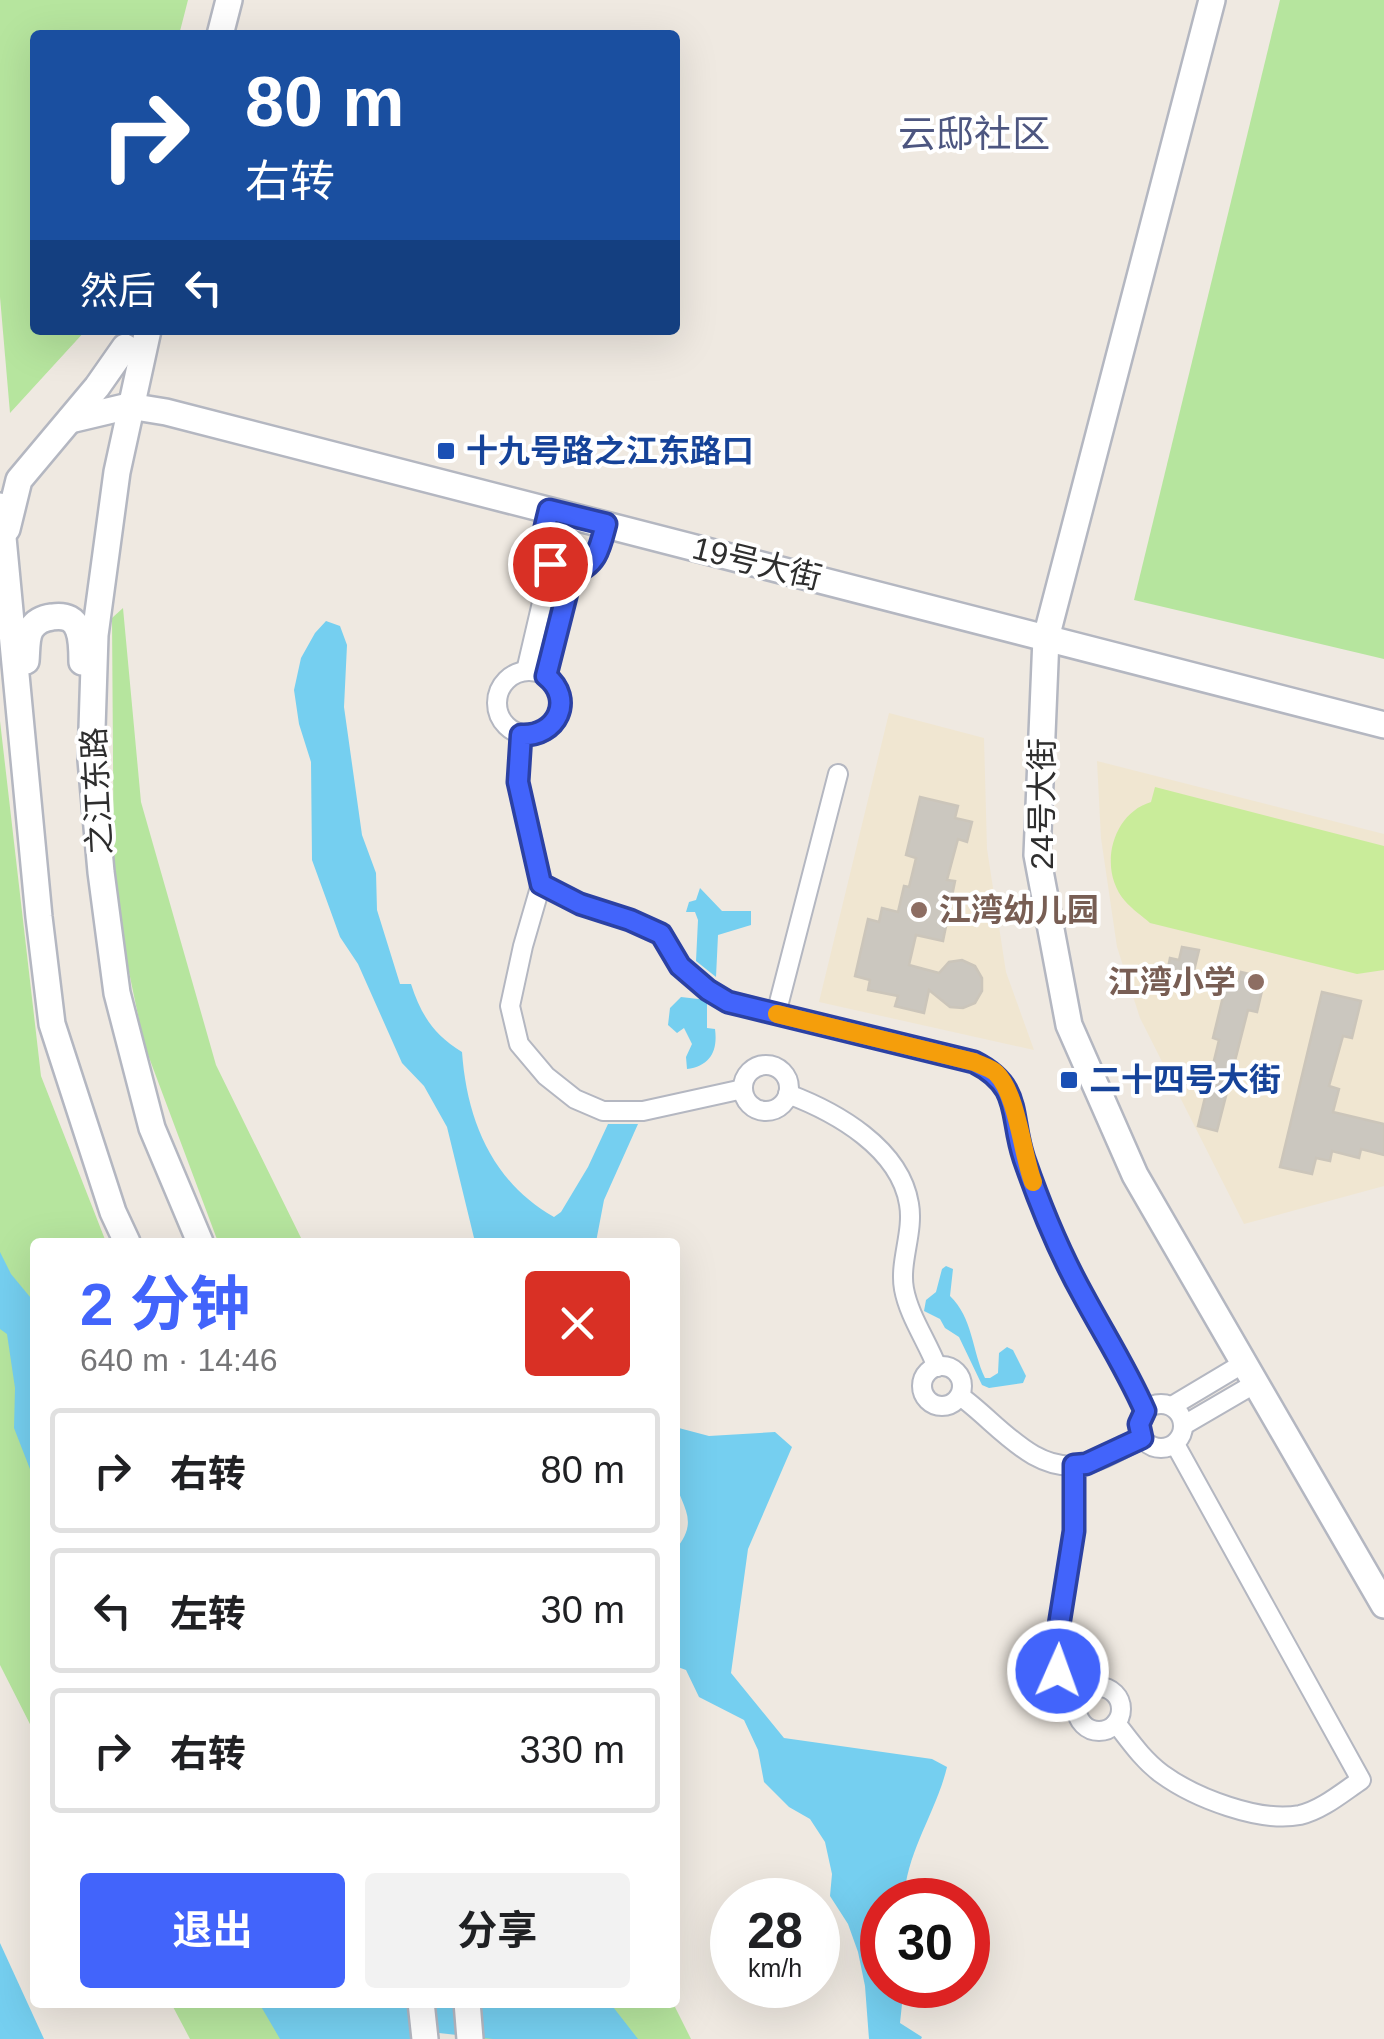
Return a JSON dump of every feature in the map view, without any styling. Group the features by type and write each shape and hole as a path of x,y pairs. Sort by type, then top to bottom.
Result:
{"street":[{"path":"205,30 212,0"},
{"path":"221,30 229,0"},
{"name":"24号大街","path":"1212,0 1046,638 1036,855 1069,1025 1136,1175 1384,1605"},
{"name":"之江东路","path":"147,335 129,406 95,635 92,760 117,993 152,1128 198,1238"},
{"path":"70,420 129,406 127,339"},
{"path":"4,549 19,480 70,420 127,339"},
{"name":"19号大街","path":"129,406 606,524 1384,726"},
{"name":"之江东路","path":"0,506 52,1024 125,1238"},
{"path":"549,510 542,541 545,558 572,573 586,569 596,558 606,524"},
{"path":"526,671 550,564"},
{"path":"546,676 572,573"},
{"path":"19,709 30,631 40,619 65,616 74,621 82,634 80,738 84,777 94,794"},
{"path":"526,671 546,676 559,690 560,711 550,728 541,734 521,735 503,722 497,701 506,681 526,671"},
{"path":"521,735 518,782 541,884 510,1006 519,1044 546,1076 576,1100 603,1111 644,1111 743,1090"},
{"path":"776,1014 838,774"},
{"path":"541,884 580,904 661,934 680,966 728,1002 974,1062 996,1073 1014,1106 1022,1155 1046,1216 1145,1411"},
{"path":"764,1064 784,1073 788,1094 779,1107 763,1111 749,1104 743,1090 751,1070 764,1064"},
{"path":"788,1094 816,1105 864,1134 893,1166 909,1203 903,1286 937,1367"},
{"path":"937,1367 950,1368 960,1377 960,1396 944,1406 926,1398 924,1380 937,1367"},
{"path":"1175,1444 1154,1448 1142,1438 1139,1424 1145,1411 1158,1404 1172,1406 1250,1373"},
{"path":"1175,1444 1184,1425 1250,1373"},
{"path":"960,1396 1031,1452 1058,1466 1086,1464 1142,1438"},
{"path":"1172,1406 1184,1425"},
{"path":"1116,1723 1104,1730 1086,1727 1077,1712 1080,1698 1091,1689 1111,1692 1119,1702 1116,1723 1140,1755 1165,1776 1244,1814 1271,1818 1304,1814 1361,1780 1175,1444"},
{"path":"1074,1465 1074,1531 1056,1644 1058,1671 1080,1698"},
{"path":"421,2008 426,2039"},
{"path":"467,2008 470,2039"}],"shaded area":[{"name":"江湾幼儿园","path":"889,713 984,738 987,849 1006,972 1034,1050 819,1002"},
{"name":"江湾小学","path":"1097,761 1384,834 1384,1186 1244,1224 1140,1018 1117,947 1101,838"}],"green space":[{"path":"0,0 188,0 180,30 30,30 30,335 81,335 10,413 0,297"},
{"path":"1280,0 1384,0 1384,659 1134,600"},
{"path":"123,608 141,802 216,1065 301,1238 217,1238 144,1044 114,900 112,618"},
{"path":"0,721 41,1076 104,1238 30,1238 30,1724 0,1665"},
{"path":"1155,787 1384,846 1384,970 1357,974 1150,923 1117,888 1111,859 1118,830 1137,808 1151,802"},
{"path":"174,2008 399,2008 404,2039 190,2039"},
{"path":"482,2008 676,2008 691,2039 484,2039"}],"water":[{"path":"326,621 340,626 347,645 344,707 362,835 376,873 377,910 400,984 411,984 430,1023 462,1052 477,1125 499,1167 532,1203 554,1217 588,1167 608,1124 638,1124 604,1200 597,1238 474,1238 447,1127 424,1086 402,1063 358,964 340,937 312,860 311,762 294,690 301,658"},
{"path":"700,888 722,911 751,911 751,925 718,935 716,977 696,961 698,920 695,912 686,912"},
{"path":"681,997 707,1000 707,1028 715,1029 711,1056 702,1065 687,1069 686,1057 692,1044 684,1028 677,1033 668,1025 670,1008"},
{"path":"0,1252 11,1274 30,1297 30,1469 14,1428 15,1388 7,1334 0,1329"},
{"path":"946,1266 953,1269 950,1296 968,1324 985,1378 998,1373 999,1353 1007,1347 1013,1350 1026,1376 1023,1383 989,1388 982,1385 959,1337 945,1328 940,1319 924,1311 926,1300 936,1292"},
{"path":"680,1428 709,1436 775,1432 792,1447 748,1549 731,1673 784,1738 932,1759 947,1767 907,1878 860,1878 860,1962 840,1912 840,1878 832,1878 825,1842 810,1819 789,1807 764,1782 758,1750 744,1720 699,1697 686,1670 680,1668 680,1543 688,1520 680,1495"},
{"path":"0,1943 44,2039 0,2039"},
{"path":"262,2008 614,2008 638,2039 493,2039 439,2033 417,2039 280,2039"},
{"path":"867,2008 902,2008 900,2023 922,2037 921,2039 869,2039"}],"building":[{"path":"920,797 958,806 955,818 972,822 967,842 958,839 947,880 955,881 943,941 916,935 909,965 939,973 949,962 962,960 975,966 982,978 982,991 975,1003 963,1008 950,1007 929,990 924,1013 895,1006 898,996 868,990 870,980 855,976 868,919 879,922 882,908 898,912 904,886 909,887 916,858 906,855"},
{"path":"1182,947 1199,950 1191,983 1183,981 1182,987 1165,983 1170,958 1179,960"},
{"path":"1241,972 1265,978 1257,1012 1248,1010 1217,1131 1198,1126 1219,1040 1213,1038 1227,980 1238,983"},
{"path":"1322,992 1361,1001 1352,1038 1343,1036 1329,1086 1339,1089 1333,1112 1384,1124 1384,1155 1361,1149 1359,1158 1332,1151 1330,1161 1316,1158 1312,1174 1280,1167"}],"slow traffic":[{"path":"777,1014 974,1062 996,1073 1014,1106 1022,1155 1033,1182"}],"place":[{"name":"十九号路之江东路口","path":"446,451"},
{"name":"江湾幼儿园","path":"919,910"},
{"name":"江湾小学","path":"1256,982"},
{"name":"二十四号大街","path":"1069,1080"}],"district":[{"name":"云邸社区","path":"974,134"}],"route":[{"path":"550,564 542,541 549,510 606,524 596,558 586,569 572,573 546,676 559,690 560,711 550,728 541,734 521,735 518,782 541,884 580,904 661,934 680,966 728,1002 974,1062 996,1073 1014,1106 1022,1155 1046,1216 1145,1411 1139,1424 1142,1438 1086,1464 1074,1465 1074,1531 1056,1644 1058,1671"}]}
